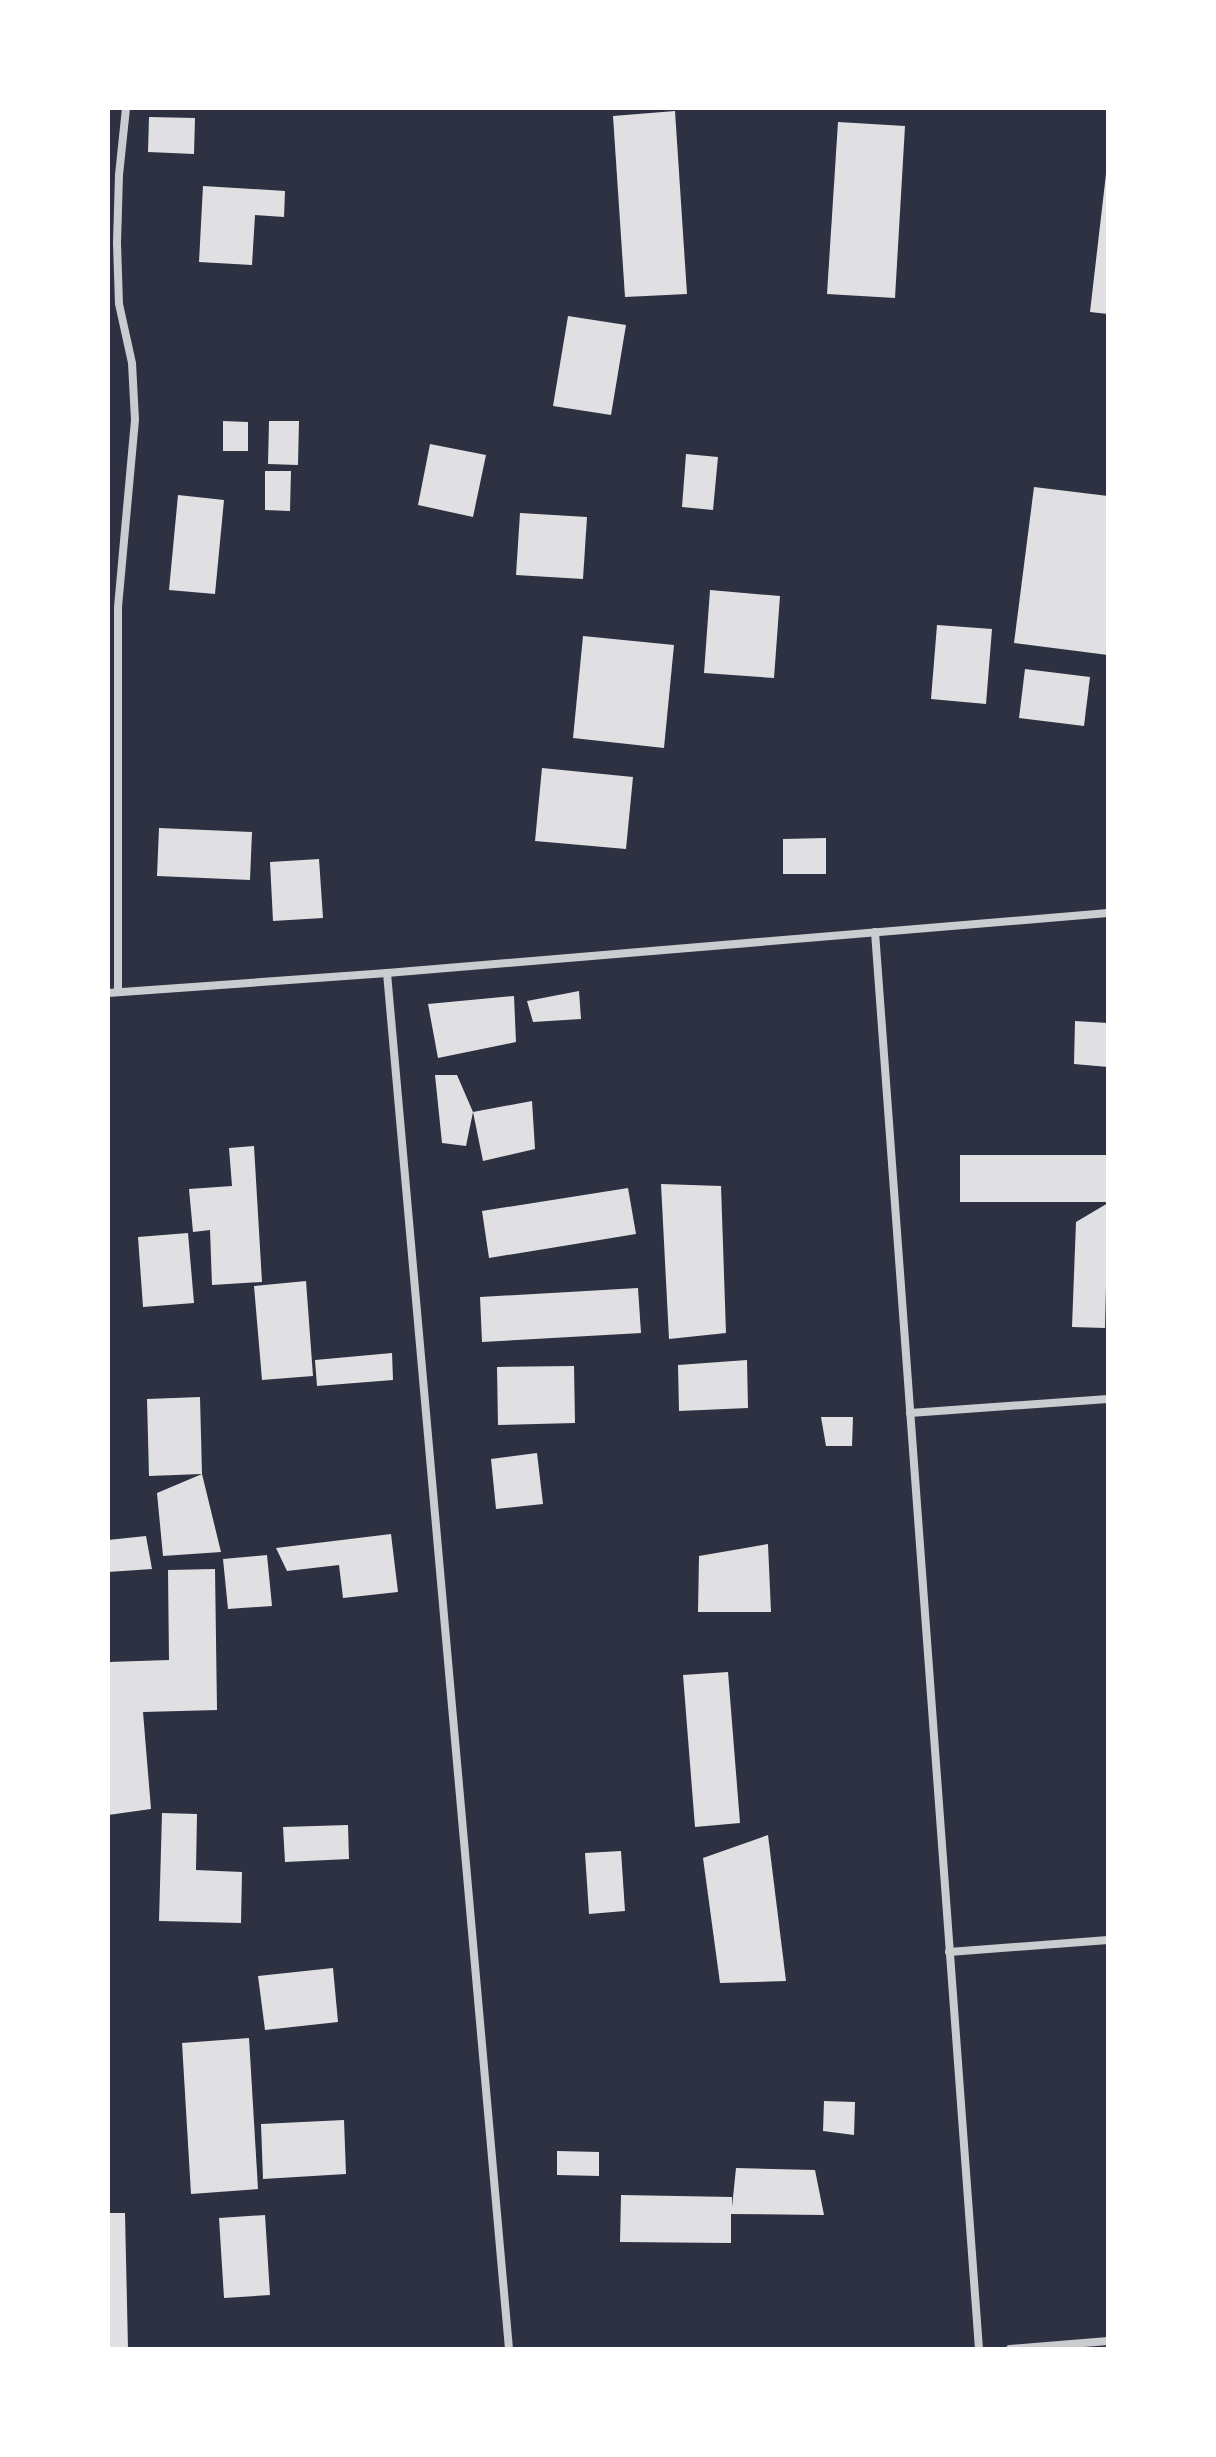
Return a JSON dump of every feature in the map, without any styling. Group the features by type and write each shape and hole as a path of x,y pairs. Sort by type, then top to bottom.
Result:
{"street":[{"path":"126,108 119,175 117,243 119,304 132,363 135,420 118,607 113,993 1108,913"},
{"path":"875,932 979,2349"},
{"path":"387,973 509,2349"},
{"path":"910,1413 1108,1399"},
{"path":"949,1952 1108,1940"},
{"path":"1010,2349 1108,2341"}],"building":[{"path":"675,111 687,294 625,297 613,116"},
{"path":"149,117 195,118 194,154 148,152"},
{"path":"838,122 905,126 895,298 827,294"},
{"path":"1108,174 1108,314 1090,312"},
{"path":"203,186 285,191 284,217 255,215 252,265 199,262"},
{"path":"568,316 626,325 611,415 553,406"},
{"path":"223,421 248,422 248,451 223,451"},
{"path":"269,421 299,421 298,465 268,464"},
{"path":"430,444 486,455 473,517 418,505"},
{"path":"686,454 718,457 713,510 682,507"},
{"path":"265,471 291,471 290,511 265,510"},
{"path":"1034,487 1108,496 1108,655 1014,643"},
{"path":"178,495 224,500 215,594 169,590"},
{"path":"520,513 587,517 583,579 516,575"},
{"path":"710,590 780,596 774,678 704,673"},
{"path":"937,625 992,629 986,704 931,699"},
{"path":"583,636 674,645 664,748 573,738"},
{"path":"1025,669 1090,677 1084,726 1019,718"},
{"path":"542,768 633,777 626,849 535,841"},
{"path":"159,828 252,832 250,880 157,876"},
{"path":"826,838 826,874 783,874 783,839"},
{"path":"319,859 323,918 273,921 270,862"},
{"path":"579,991 581,1019 533,1022 527,1001"},
{"path":"514,996 516,1042 438,1058 428,1004"},
{"path":"1075,1021 1108,1023 1108,1067 1074,1064"},
{"path":"435,1075 457,1075 473,1112 466,1146 442,1143"},
{"path":"532,1101 535,1149 483,1161 473,1112"},
{"path":"254,1146 262,1282 212,1285 210,1230 193,1232 189,1189 232,1186 229,1148"},
{"path":"960,1155 1108,1155 1108,1202 960,1202"},
{"path":"661,1184 721,1186 726,1333 669,1339"},
{"path":"628,1188 636,1234 489,1258 482,1211"},
{"path":"1108,1203 1105,1328 1072,1327 1076,1222"},
{"path":"188,1233 194,1303 143,1307 138,1237"},
{"path":"306,1281 313,1376 262,1380 254,1286"},
{"path":"638,1288 641,1333 482,1342 480,1297"},
{"path":"392,1353 393,1380 317,1386 315,1360"},
{"path":"747,1360 748,1408 679,1411 678,1365"},
{"path":"574,1366 575,1423 498,1425 497,1367"},
{"path":"200,1397 202,1474 149,1476 147,1399"},
{"path":"821,1417 853,1417 852,1446 826,1446"},
{"path":"537,1453 543,1504 496,1509 491,1459"},
{"path":"202,1474 221,1552 163,1556 157,1493"},
{"path":"391,1534 398,1592 343,1598 339,1565 287,1571 276,1548"},
{"path":"146,1536 152,1569 108,1572 108,1540"},
{"path":"768,1544 771,1612 698,1612 699,1556"},
{"path":"267,1555 272,1606 228,1609 223,1559"},
{"path":"215,1569 217,1710 143,1712 151,1809 108,1815 108,1662 169,1660 168,1570"},
{"path":"728,1672 740,1823 695,1827 683,1675"},
{"path":"162,1813 197,1814 196,1870 242,1872 241,1923 159,1921"},
{"path":"348,1825 349,1859 285,1862 283,1827"},
{"path":"768,1835 786,1981 720,1983 703,1858"},
{"path":"621,1851 625,1911 589,1914 585,1853"},
{"path":"333,1968 338,2022 265,2030 258,1976"},
{"path":"249,2038 258,2189 191,2194 182,2043"},
{"path":"824,2101 855,2102 854,2135 823,2131"},
{"path":"344,2120 346,2174 263,2179 261,2124"},
{"path":"557,2151 599,2152 599,2176 557,2175"},
{"path":"736,2168 815,2170 824,2215 731,2214 731,2243 620,2242 621,2195 732,2197 732,2207"},
{"path":"108,2213 125,2213 128,2349 108,2349"},
{"path":"265,2215 270,2295 224,2298 219,2218"}]}
